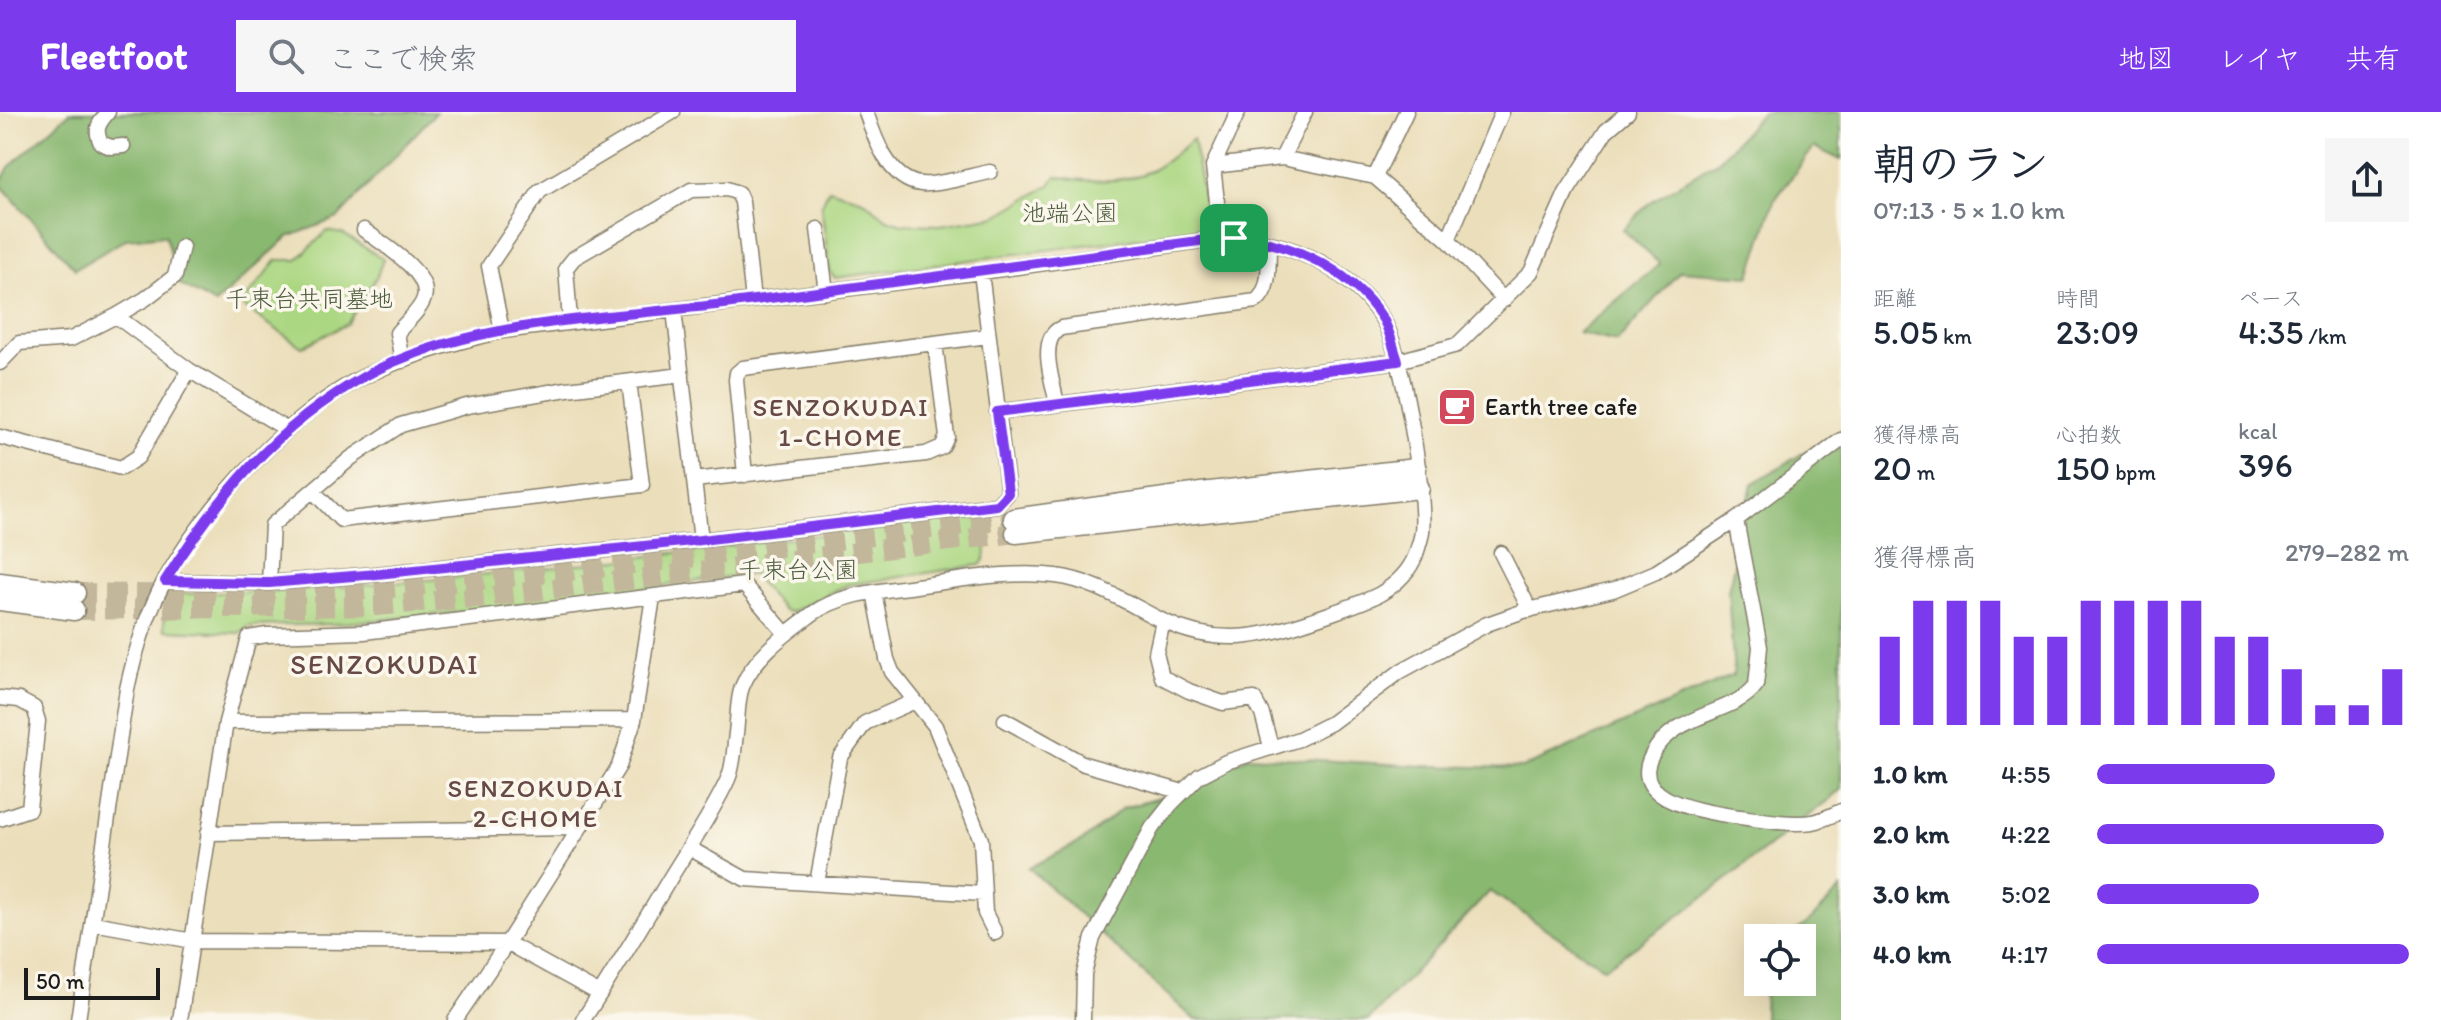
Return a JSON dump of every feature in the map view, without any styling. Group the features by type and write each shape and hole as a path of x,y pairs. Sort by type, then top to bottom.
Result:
{"street":[{"path":"108,112 98,124 97,134 101,143 111,147 123,146"},
{"path":"502,331 489,266 540,191 673,112"},
{"path":"866,112 876,142 898,174 920,185 990,172"},
{"path":"1221,238 1213,166 1238,112"},
{"path":"1282,158 1305,112"},
{"path":"1375,177 1406,112"},
{"path":"1448,240 1502,112"},
{"path":"997,412 1398,361 1457,345 1531,272 1566,193 1606,131 1628,112"},
{"path":"1213,166 1282,158 1375,177 1448,240 1504,300"},
{"path":"570,321 566,268 574,258 691,190 727,189 738,193 742,202 753,300"},
{"path":"818,229 826,292"},
{"path":"364,230 402,258 424,286 424,299 397,333 402,361"},
{"path":"78,1020 127,689 141,638 165,581 192,538 220,502 286,429 366,375 430,349 502,331 981,272 1221,238 1249,238 1269,243 1315,260 1351,284 1384,321 1398,361 1418,479 1422,531 1415,559 1398,580 1375,596 1265,635 1230,637 1196,634 1163,621 1117,596 1056,576 1015,575 874,592 845,598 817,611 760,659 742,687 730,775 689,848 583,1020"},
{"path":"1057,404 1048,350 1052,332 1061,328 1256,301 1263,296 1267,285 1269,243"},
{"path":"0,363 19,343 71,339 145,299 175,276 182,247"},
{"path":"165,581 269,583 377,574 997,505 1008,493 981,272"},
{"path":"674,310 701,540"},
{"path":"116,316 189,370 286,429"},
{"path":"745,475 736,380 737,373 743,368 988,336"},
{"path":"694,480 926,454 942,447 947,437 935,343"},
{"path":"0,437 121,468 138,457 189,370"},
{"path":"269,583 272,525 351,458 401,425 467,406 567,389 682,375"},
{"path":"313,491 341,520 642,485 629,382"},
{"path":"1083,1020 1084,974 1093,938 1152,828 1199,776 1299,739 1331,723 1401,671 1487,624 1613,590 1656,572 1736,520 1841,440"},
{"path":"1015,526 1201,493 1418,479"},
{"path":"1736,520 1760,647 1756,685 1743,698 1694,718 1674,731 1653,751 1647,771 1648,781 1668,799 1697,811 1810,823 1841,811"},
{"path":"1501,553 1530,610"},
{"path":"0,583 74,601 0,600"},
{"path":"180,1020 226,722 249,638 364,632 744,585 786,634"},
{"path":"874,592 892,672 935,726 981,840 985,913 995,933"},
{"path":"455,1020 619,766 634,720 653,597"},
{"path":"1163,621 1156,653 1162,677 1223,703 1254,699 1262,714 1271,747"},
{"path":"0,698 19,700 34,708 38,721 29,809 0,819"},
{"path":"817,883 840,758 865,723 915,701"},
{"path":"226,722 634,720"},
{"path":"1005,720 1084,764 1183,792"},
{"path":"208,833 579,828"},
{"path":"689,848 745,879 983,894"},
{"path":"93,923 193,941 507,943 600,994"}],"green space":[{"path":"70,112 436,112 338,218 288,237 215,304 180,284 165,235 126,239 75,269 0,184 9,167"},
{"path":"1763,112 1841,112 1841,160 1814,147 1774,201 1750,276 1680,271 1617,342 1578,333 1660,264 1623,230 1649,203 1720,159"},
{"name":"池端公園","path":"1193,139 1208,225 1205,229 835,278 830,272 821,206 829,189 863,200 887,219 902,224 940,225 997,216 1050,185 1056,176 1105,180 1142,175"},
{"name":"千束台共同墓地","path":"327,231 343,234 383,259 377,276 347,324 302,347 241,305 277,260 297,260"},
{"path":"1841,430 1841,790 1690,908 1604,968 1490,891 1369,1020 1195,1020 1029,868 1084,840 1123,808 1166,796 1249,756 1523,768 1734,675 1728,591 1752,484"},
{"name":"千束台公園","path":"974,516 980,520 986,544 984,560 980,565 847,585 791,612 784,611 752,574 462,612 334,624 249,626 239,633 165,630 164,621 172,599 182,594 381,584 480,575"},
{"path":"1841,889 1841,1020 1764,1020 1765,996 1816,996 1816,924 1808,923"}],"tunnel":[{"path":"75,593 249,595 353,591 601,568 1014,519"},
{"path":"74,610 376,606 486,597 1016,533"}],"place":[{"name":"Earth tree cafe","path":"1457,407"}],"district":[{"name":"SENZOKUDAI 1-CHOME","path":"841,422"},
{"name":"SENZOKUDAI","path":"385,664"},
{"name":"SENZOKUDAI 2-CHOME","path":"536,803"}],"route":[{"path":"1234,238 1249,238 1292,249 1351,284 1384,321 1398,361 997,412 1008,493 997,505 377,574 269,583 165,581 192,538 220,502 286,429 366,375 430,349 502,331 570,321 826,292 1234,238"}]}
